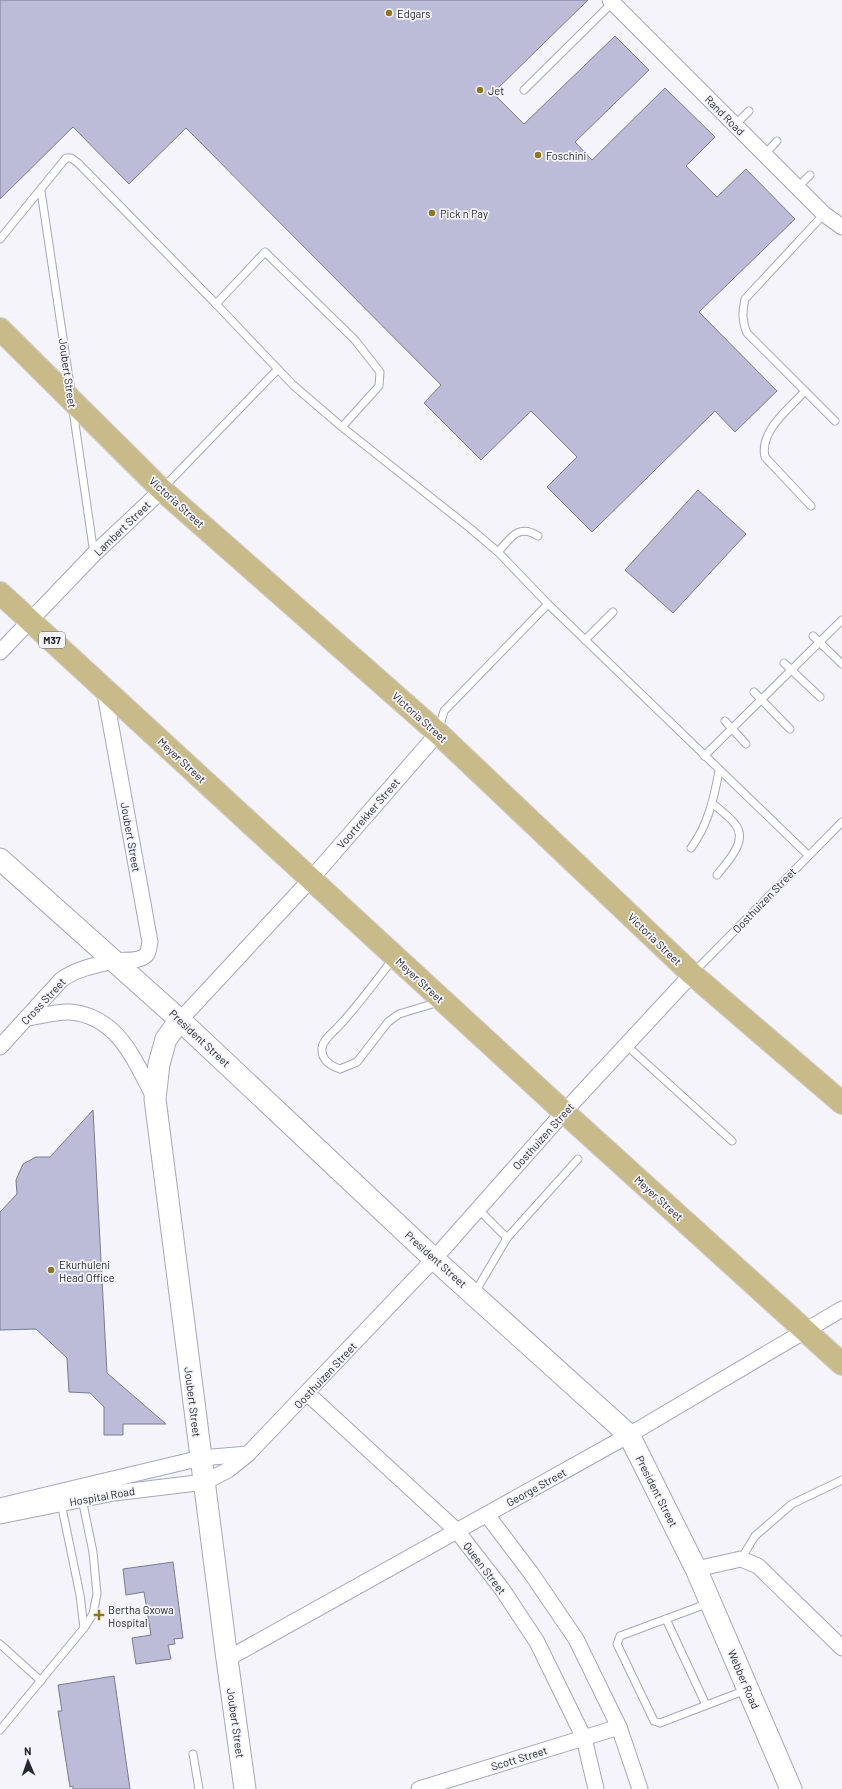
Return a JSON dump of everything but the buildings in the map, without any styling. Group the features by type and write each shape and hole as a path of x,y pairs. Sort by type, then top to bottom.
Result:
{"main road":[{"name":"Victoria Street","path":"0,329 72,398 162,490 438,733 692,974 842,1103"},
{"name":"Meyer Street","path":"0,593 104,687 310,879 564,1112 842,1364"}],"street":[{"name":"Rand Road","path":"612,1 824,214 842,227"},
{"name":"Lambert Street","path":"0,652 94,554 162,490"},
{"name":"Joubert Street","path":"104,687 150,942 147,954 141,958 115,961"},
{"name":"Voortrekker Street","path":"180,1020 310,879 438,733"},
{"name":"President Street","path":"0,859 180,1020 434,1259 629,1435 696,1569"},
{"name":"Cross Street","path":"0,1047 61,980 70,973 115,961"},
{"name":"Oosthuizen Street","path":"205,1482 228,1470 248,1454 308,1394 434,1259 564,1112 692,974"},
{"path":"28,1018 69,1012 92,1016 113,1029 129,1048 155,1099"},
{"name":"Joubert Street","path":"180,1020 166,1039 159,1064 155,1099 245,1789"},
{"name":"George Street","path":"227,1659 629,1435 842,1309"},
{"name":"Queen Street","path":"308,1394 457,1532 502,1589 537,1642 584,1738 596,1789"},
{"path":"201,1458 248,1454"},
{"name":"Hospital Road","path":"0,1516 201,1458"},
{"name":"Hospital Road","path":"82,1493 114,1492 205,1482"},
{"name":"Hospital Road","path":"0,1506 60,1498"},
{"path":"487,1515 532,1573 576,1639 619,1727 640,1789"},
{"path":"696,1569 741,1559 758,1566 842,1648"},
{"name":"Webber Road","path":"696,1569 791,1789"},
{"name":"Scott Street","path":"420,1789 619,1727"}],"lane":[{"path":"524,90 612,1"},
{"path":"735,125 749,112"},
{"path":"765,154 777,141"},
{"path":"0,239 41,191 66,158 72,158 216,304 293,385 342,427 498,552 548,604 808,855"},
{"path":"798,187 810,175"},
{"name":"Joubert Street","path":"41,191 94,554"},
{"path":"824,214 745,299 742,310 743,322 747,333 835,421"},
{"path":"216,304 265,252 290,276 355,340 380,372 381,380 379,386 342,427"},
{"name":"Lambert Street","path":"162,490 278,369"},
{"path":"805,391 770,430 764,439 763,448 765,457 811,506"},
{"path":"498,552 514,535 522,531 530,531 538,536"},
{"name":"Voortrekker Street","path":"438,733 444,711 548,604"},
{"path":"585,640 613,612"},
{"path":"704,756 792,671 842,620"},
{"path":"813,636 842,664"},
{"path":"784,663 820,697"},
{"path":"754,692 790,729"},
{"path":"725,721 746,744"},
{"path":"691,848 700,835 712,802 720,771"},
{"path":"712,802 734,822 741,835 738,847 717,876"},
{"name":"Oosthuizen Street","path":"692,974 842,822"},
{"path":"395,956 346,1019 324,1042 321,1049 323,1057 331,1066 340,1069 357,1062 388,1022 399,1014 443,1000"},
{"path":"626,1045 732,1141"},
{"path":"474,1294 507,1238 578,1159"},
{"path":"478,1209 507,1238"},
{"path":"741,1559 755,1536 792,1504 842,1480"},
{"path":"0,1730 84,1628 93,1614 97,1594 93,1552 82,1493"},
{"path":"60,1498 80,1595 84,1628"},
{"path":"711,1603 620,1636 617,1644 654,1721 660,1723 748,1690"},
{"path":"666,1619 706,1705"},
{"path":"0,1644 41,1681"},
{"path":"193,1754 199,1789"}],"place":[{"name":"Edgars","path":"389,13"},
{"name":"Jet","path":"480,90"},
{"name":"Foschini","path":"538,155"},
{"name":"Pick n Pay","path":"432,213"},
{"name":"Ekurhuleni Head Office","path":"51,1270"},
{"name":"Bertha Gxowa Hospital","path":"99,1615"}]}
